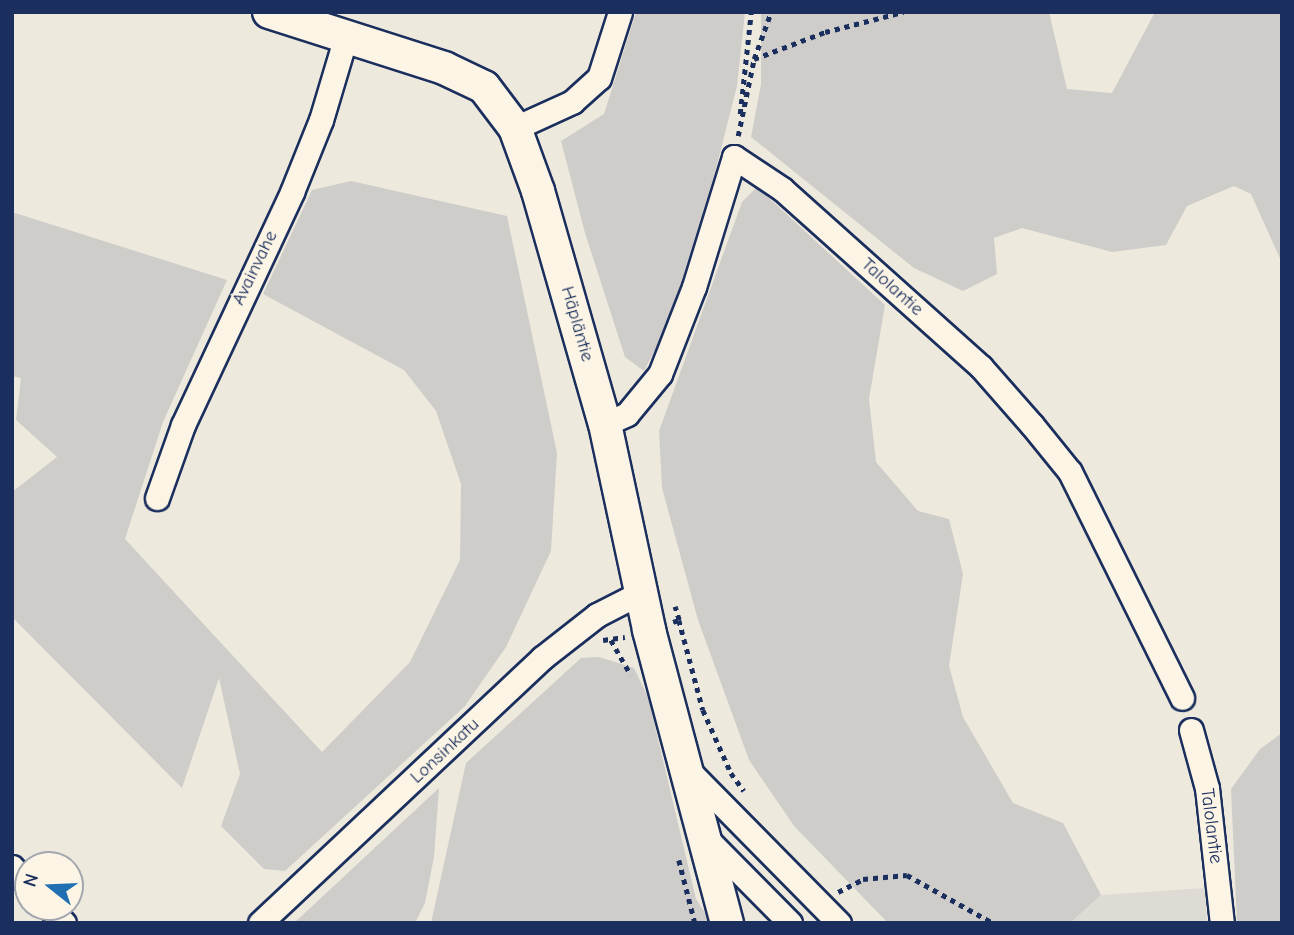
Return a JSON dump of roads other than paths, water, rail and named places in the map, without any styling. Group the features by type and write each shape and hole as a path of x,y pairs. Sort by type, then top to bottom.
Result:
{"street":[{"name":"Häpläntie","path":"269,12 444,68 484,88 515,128 538,191 605,424 640,593 727,923"},
{"path":"515,128 572,102 599,78 620,12"},
{"name":"Avainvahe","path":"157,498 183,425 297,180 321,120 346,36"},
{"name":"Talolantie","path":"605,424 626,414 660,374 694,287 734,157 782,189 981,367 1040,434 1070,472 1182,698"},
{"name":"Lonsinkatu","path":"260,923 542,658 597,615 640,593"},
{"name":"Talolantie","path":"1191,730 1207,788 1222,923"},
{"path":"690,780 834,902"},
{"path":"705,837 790,923"}]}
